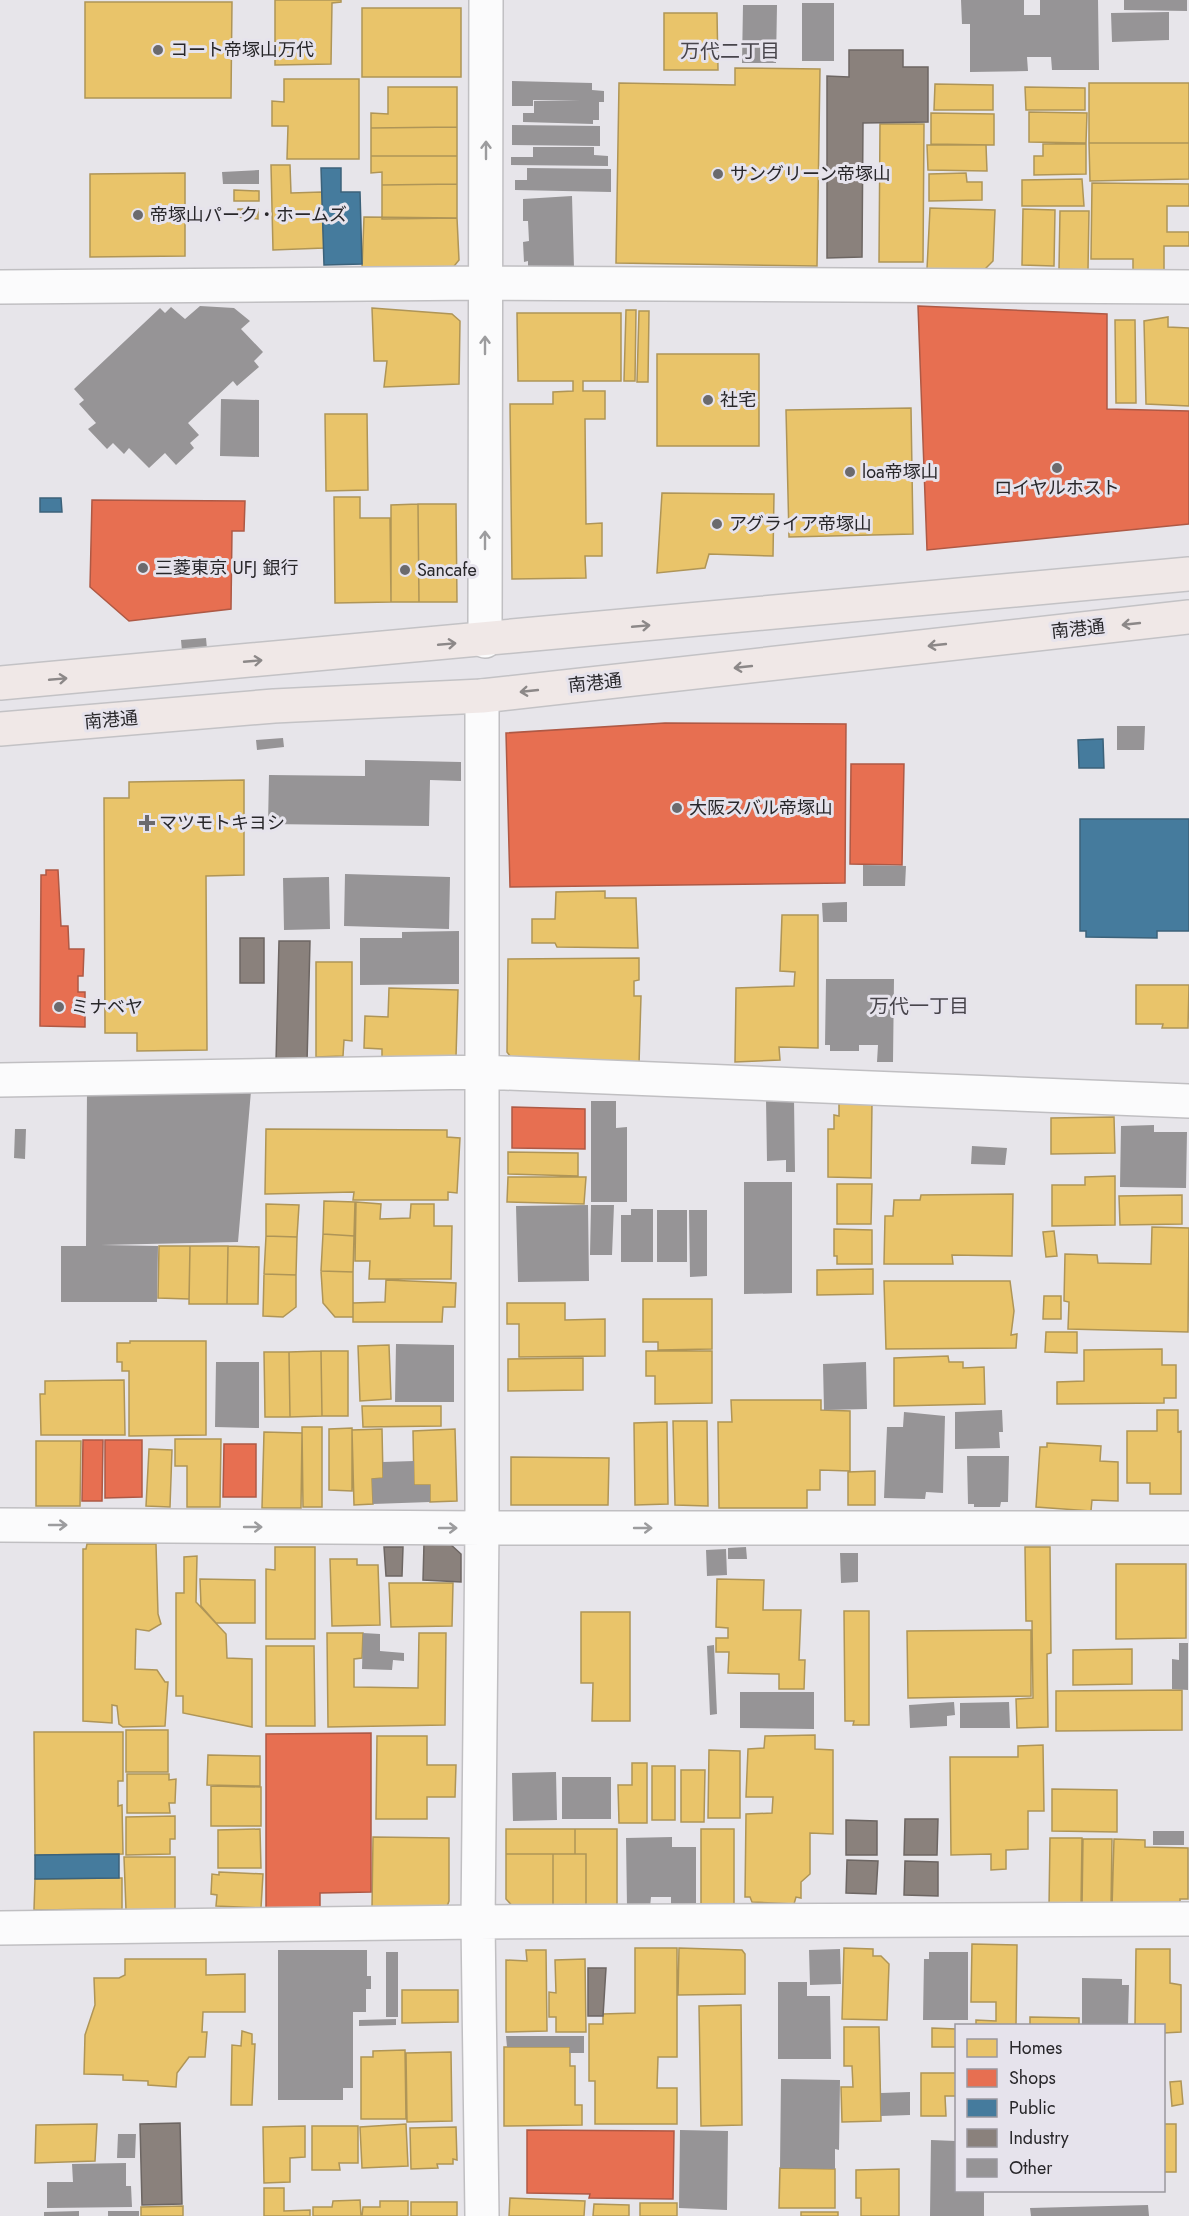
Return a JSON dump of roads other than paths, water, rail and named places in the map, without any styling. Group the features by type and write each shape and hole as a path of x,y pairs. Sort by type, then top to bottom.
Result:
{"main road":[{"path":"0,684 485,641 1189,574"},
{"name":"南港通","path":"0,729 274,706 482,696 1189,617"}],"street":[{"path":"485,641 486,0"},
{"path":"0,287 485,283 1189,286"},
{"path":"482,696 482,1528 478,1922 482,2216"},
{"path":"0,1080 481,1072 1189,1101"},
{"path":"0,1525 1189,1528"},
{"path":"0,1928 478,1922 1189,1919"}],"place":[{"name":"コート帝塚山万代","path":"158,50"},
{"name":"サングリーン帝塚山","path":"718,174"},
{"name":"帝塚山パーク・ホームズ","path":"138,215"},
{"name":"社宅","path":"708,400"},
{"name":"ロイヤルホスト","path":"1057,468"},
{"name":"loa帝塚山","path":"850,472"},
{"name":"アグライア帝塚山","path":"717,524"},
{"name":"三菱東京 UFJ 銀行","path":"143,568"},
{"name":"Sancafe","path":"405,570"},
{"name":"大阪スバル帝塚山","path":"677,808"},
{"name":"マツモトキヨシ","path":"147,823"},
{"name":"ミナベヤ","path":"59,1007"}],"district":[{"name":"万代二丁目","path":"730,51"},
{"name":"万代一丁目","path":"919,1006"}]}
